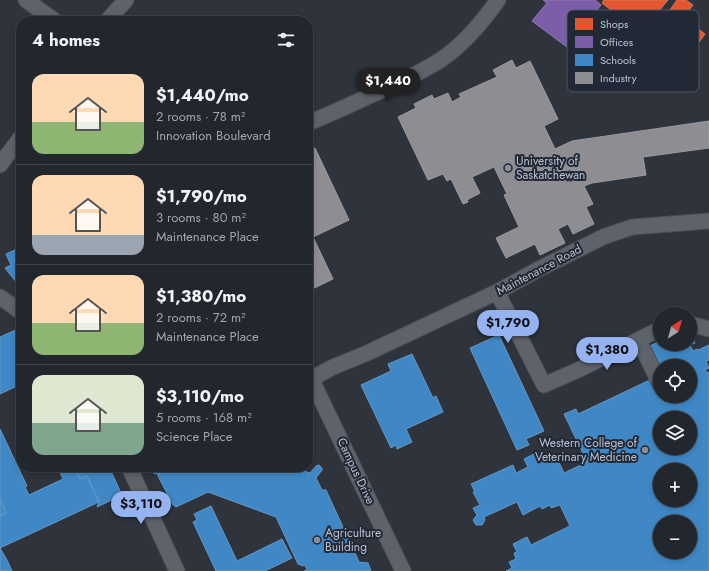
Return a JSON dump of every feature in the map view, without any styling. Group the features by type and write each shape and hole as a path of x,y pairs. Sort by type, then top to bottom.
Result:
{"street":[{"path":"26,0 48,16"},
{"path":"112,16 126,0"},
{"path":"313,121 426,70 452,52 469,37 498,0"},
{"path":"0,165 16,144"},
{"name":"Maintenance Road","path":"313,374 365,354 497,292 578,248 603,237 626,229 651,225 709,221"},
{"path":"497,292 544,385 566,376 653,334"},
{"path":"0,297 16,308"},
{"path":"697,326 709,329"},
{"path":"639,341 653,370"},
{"name":"Campus Drive","path":"313,381 403,571"},
{"path":"131,472 177,571"}],"building: Shops":[{"path":"604,0 668,0 660,10 611,10 602,3"},
{"path":"677,0 686,0 693,5 689,10 670,10"},
{"path":"699,30 705,34 699,42"}],"building: Offices":[{"path":"543,0 595,0 601,5 597,10 567,10 567,47 532,21 547,3"}],"building: Schools":[{"path":"16,249 16,282 5,268 11,265 6,254"},
{"path":"16,330 16,386 0,394 0,337"},
{"path":"499,335 544,431 526,439 529,445 517,450 470,348"},
{"name":"Western College of Veterinary Medicine","path":"653,344 653,351 697,351 697,349 698,350 709,345 709,360 706,361 709,368 705,370 707,373 709,372 709,571 506,571 512,568 509,562 516,559 514,553 517,552 513,544 527,537 531,545 570,526 560,505 551,508 550,505 542,509 540,506 523,515 517,502 484,517 485,520 482,525 476,525 473,520 477,515 473,508 480,505 473,492 475,492 471,484 513,465 516,473 528,467 524,459 538,452 542,461 555,454 564,473 587,462 564,414 576,409 578,414 652,379 653,403 697,403 697,359 656,359 650,346"},
{"path":"412,354 433,398 436,396 443,412 406,429 412,442 397,449 396,445 391,448 361,385 391,371 388,364"},
{"path":"0,429 16,463 16,472 20,472 27,486 25,487 29,495 63,479 60,472 77,472 80,479 87,476 99,502 0,548 0,516 6,513 0,499"},
{"name":"Agriculture Building","path":"319,465 322,470 316,478 322,490 326,490 359,562 368,563 371,571 304,571 307,570 305,565 303,566 298,564 276,517 208,492 176,507 173,505 158,476 161,472 310,473 313,472 316,466"},
{"path":"76,472 111,472 122,495 97,507 99,502 87,476 80,479"},
{"path":"152,472 160,472 159,475"},
{"path":"0,499 6,513 0,516"},
{"path":"211,506 237,561 282,539 292,558 265,571 216,571 193,522 197,520 194,514"},
{"path":"0,548 7,560 12,571 0,571"}],"building: Industry":[{"path":"512,60 516,68 530,61 558,119 544,126 555,149 572,141 709,121 709,148 643,157 646,175 592,183 584,186 593,204 586,207 594,224 573,234 568,224 558,229 565,243 540,255 535,244 506,258 496,238 519,227 504,195 507,194 494,167 472,177 480,193 463,204 451,179 447,181 443,174 428,180 398,117 416,108 414,104 432,95 434,99 448,93 452,102 461,97 459,94 497,77 493,70"},
{"path":"315,148 349,220 313,237 313,149"},
{"path":"313,237 333,279 313,289"}],"place":[{"name":"University of Saskatchewan","path":"508,168"},
{"name":"Western College of Veterinary Medicine","path":"645,450"},
{"name":"Agriculture Building","path":"317,540"}]}
